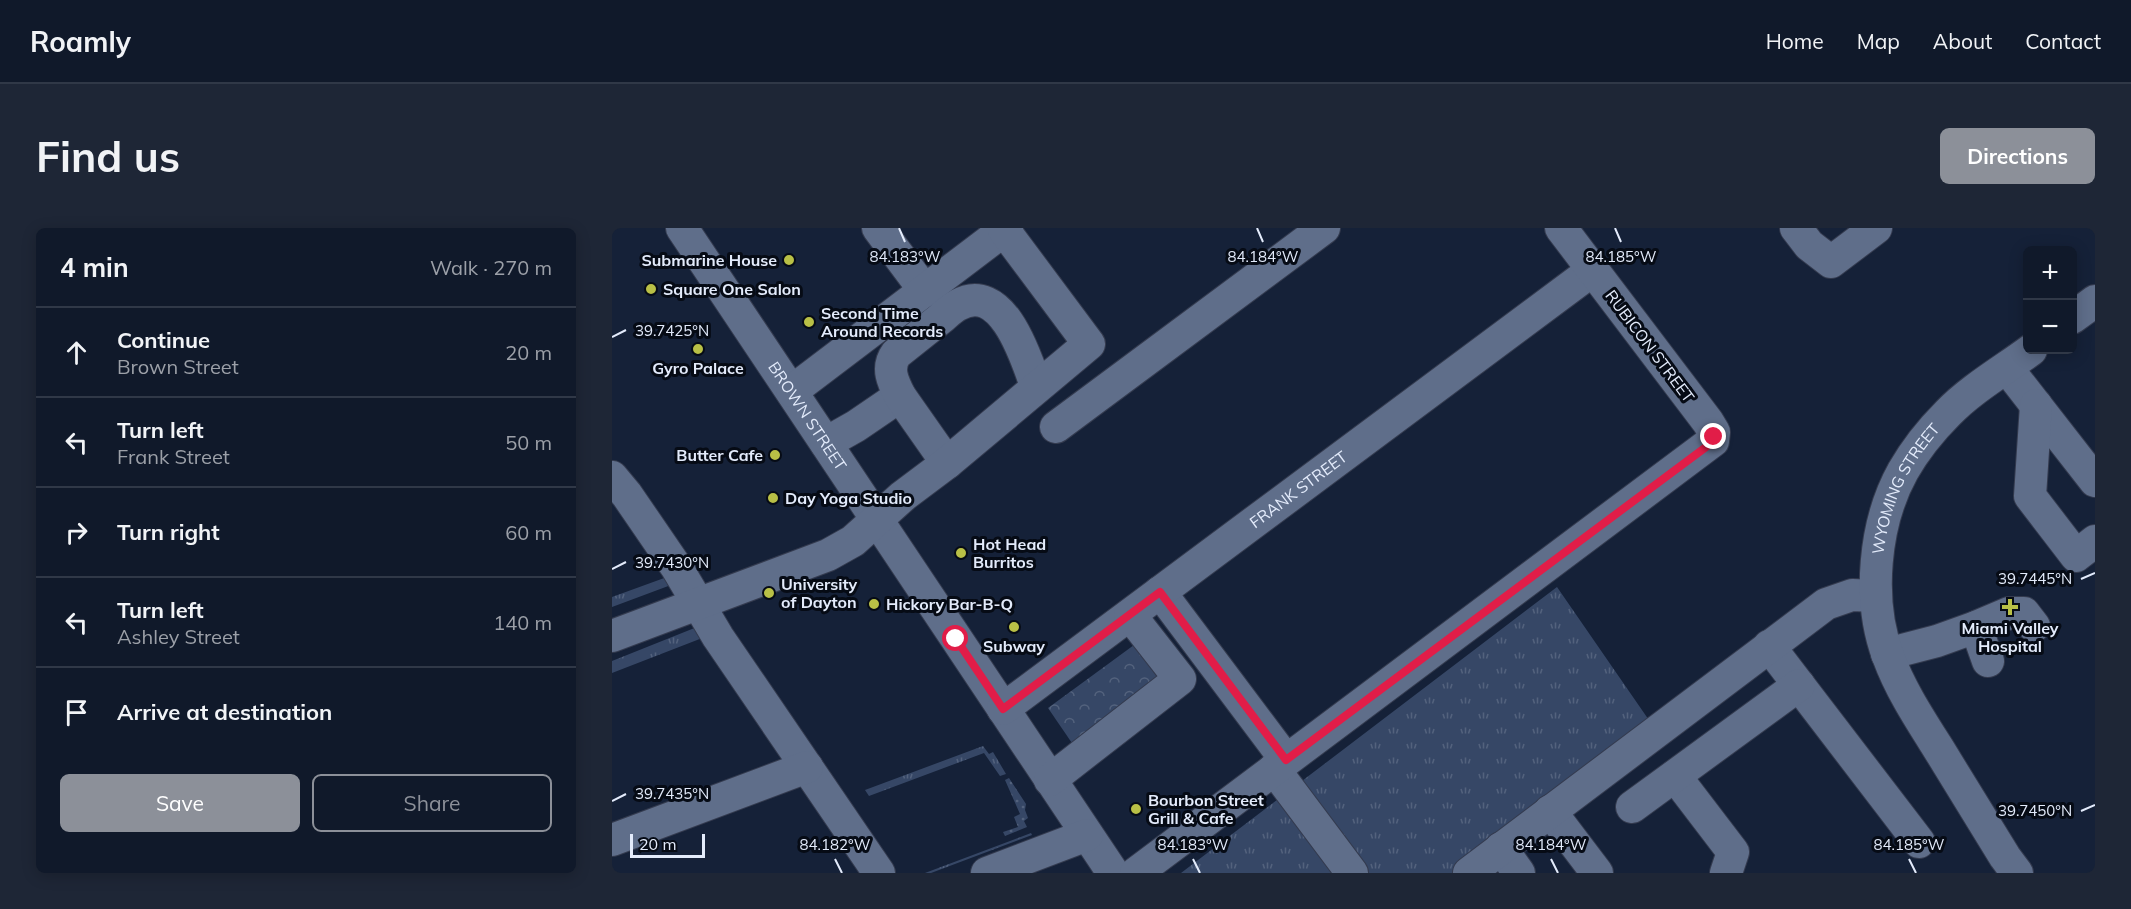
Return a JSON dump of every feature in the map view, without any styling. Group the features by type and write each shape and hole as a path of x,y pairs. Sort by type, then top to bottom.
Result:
{"street":[{"name":"BROWN STREET","path":"682,228 1113,873"},
{"path":"878,228 925,291"},
{"path":"1056,427 1324,228"},
{"name":"RUBICON STREET","path":"1280,765 1710,444 1714,437 1708,422 1562,228"},
{"path":"1796,228 1809,245 1831,262 1876,228"},
{"path":"612,636 828,555 853,541 903,496 1089,344 1006,229 792,391"},
{"name":"FRANK STREET","path":"1003,709 1593,270"},
{"path":"946,463 900,396 890,368 896,354 959,304 978,299 994,306 1017,336 1036,386"},
{"path":"2077,315 2095,301"},
{"path":"2019,359 2036,405 2095,481"},
{"name":"WYOMING STREET","path":"1891,664 1876,609 1879,542 1890,503 1903,471 1925,438 1950,411 2019,359"},
{"path":"826,443 900,396"},
{"path":"2036,405 2030,496 2076,556 2095,541"},
{"path":"612,477 634,504 700,604 718,637 879,873"},
{"path":"1160,592 1352,873"},
{"path":"1469,873 1826,604 1852,595 1876,596"},
{"path":"2002,868 1901,688 1891,664 1937,641 2016,611 2024,613 2034,626"},
{"path":"1050,780 1180,679 1130,615"},
{"path":"1976,627 1988,661"},
{"path":"1769,646 1919,842"},
{"path":"1632,807 1799,685"},
{"path":"1136,873 1280,765"},
{"path":"612,840 807,767"},
{"path":"1675,776 1733,852 1726,873"},
{"path":"1550,811 1597,873"},
{"path":"987,873 1087,835"},
{"path":"1501,848 1519,873"}],"green space":[{"path":"667,577 671,585 612,607 612,597"},
{"path":"1557,587 1653,726 1459,873 1181,873"},
{"path":"697,627 710,635 612,673 612,661"},
{"path":"1134,645 1160,681 1074,746 1048,708"},
{"path":"983,746 989,754 993,752 1006,774 1000,776 984,753 869,796 865,790"},
{"path":"1009,778 1026,804 1025,810 1028,818 1024,821 1027,827 1005,836 1003,832 1018,827 1014,817 1020,814 1005,780"},
{"path":"1031,833 1032,835 931,873 925,873"}],"place":[{"name":"Submarine House","path":"789,260"},
{"name":"Square One Salon","path":"651,289"},
{"name":"Second Time Around Records","path":"809,322"},
{"name":"Gyro Palace","path":"698,349"},
{"name":"Butter Cafe","path":"775,455"},
{"name":"Day Yoga Studio","path":"773,498"},
{"name":"Hot Head Burritos","path":"961,553"},
{"name":"University of Dayton","path":"769,593"},
{"name":"Hickory Bar-B-Q","path":"874,604"},
{"name":"Miami Valley Hospital","path":"2010,607"},
{"name":"Subway","path":"1014,627"},
{"name":"Bourbon Street Grill & Cafe","path":"1136,809"}],"route":[{"path":"956,639 1003,709 1160,592 1286,760 1710,444 1714,437"}]}
